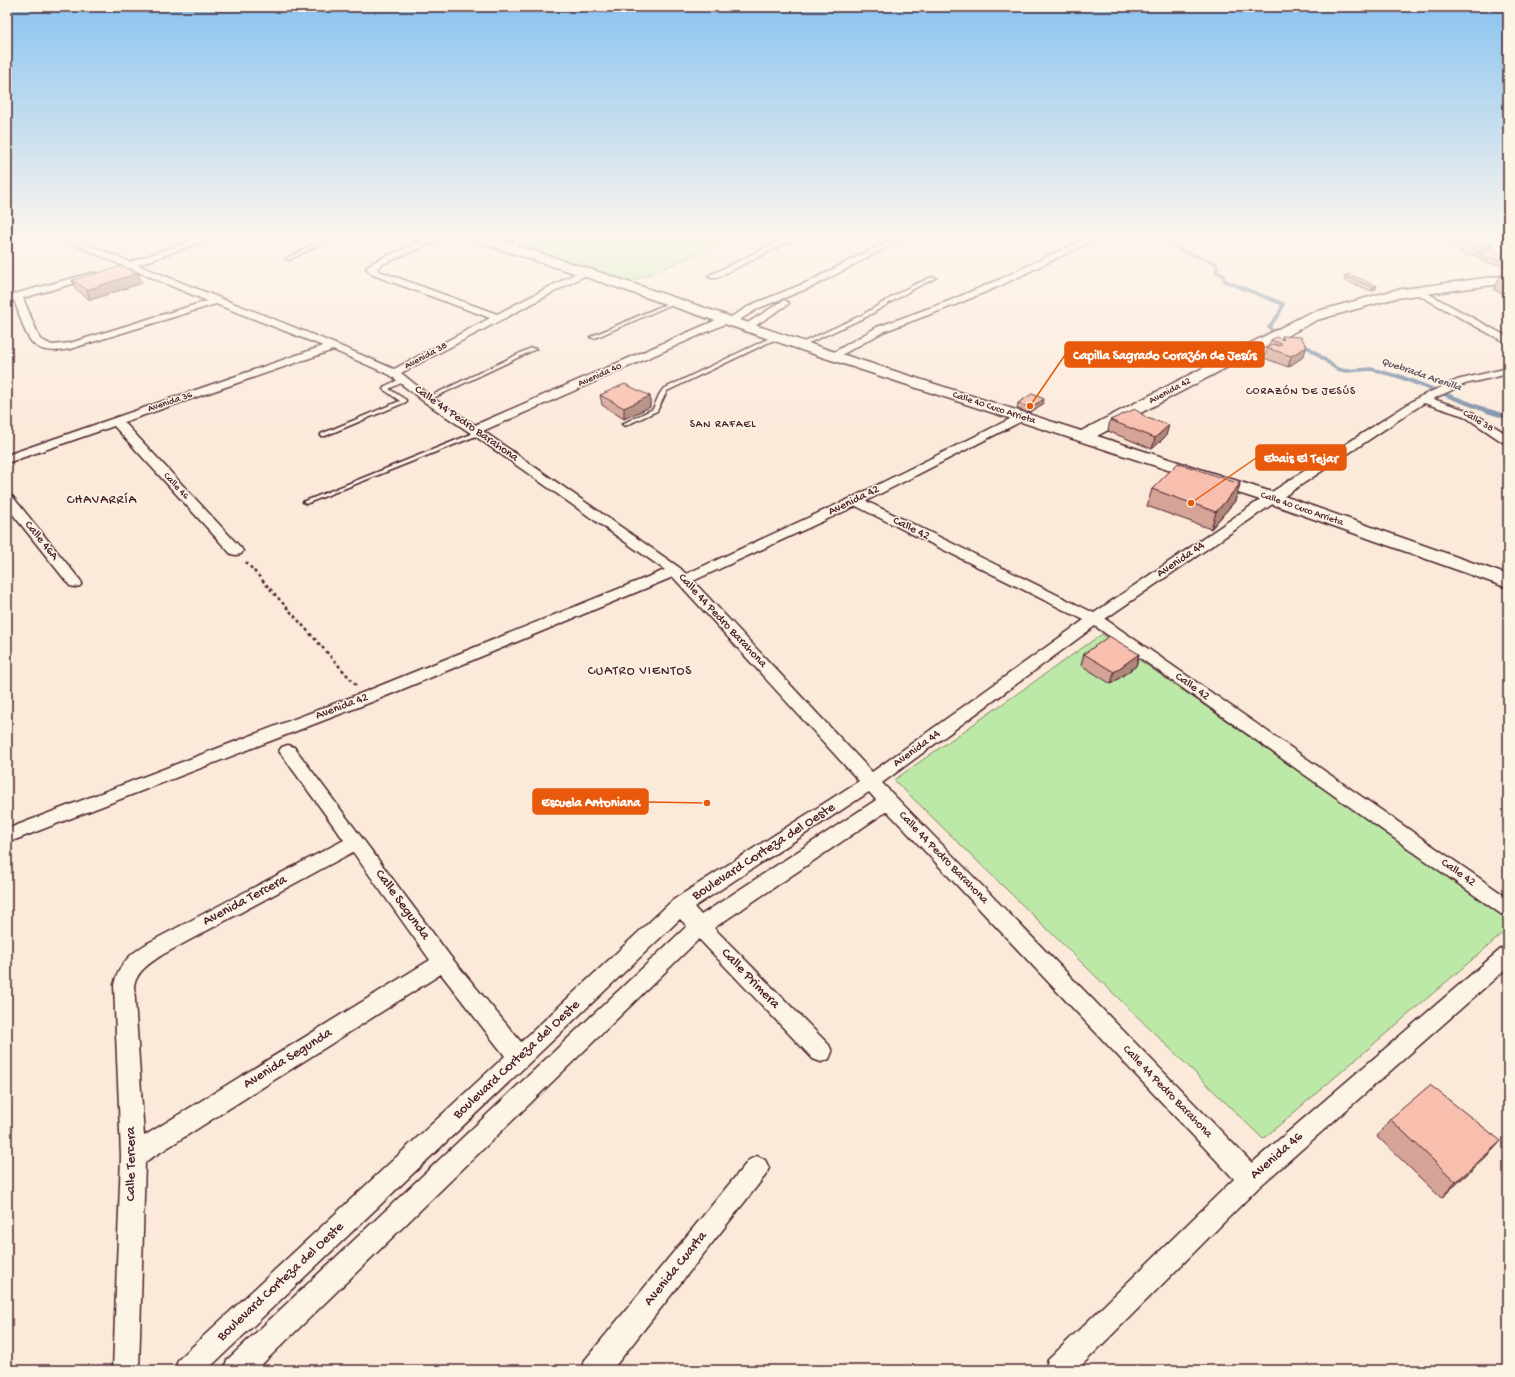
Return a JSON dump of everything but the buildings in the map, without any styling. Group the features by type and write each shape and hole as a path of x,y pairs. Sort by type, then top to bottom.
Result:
{"main road":[{"name":"Calle 40 Cuco Arrieta","path":"676,302 832,356 1084,436 1272,498 1508,582"},
{"name":"Avenida 42","path":"1084,436 1312,317 1365,302"}],"street":[{"path":"15,302 35,341 40,346 50,348 63,348 82,343 209,302"},
{"name":"Calle 44 Pedro Barahona","path":"222,302 333,346 398,377 427,399 477,431 679,575 888,801 1251,1179"},
{"path":"455,302 498,318"},
{"name":"Avenida 38","path":"398,377 498,318 528,302"},
{"name":"Avenida 40","path":"477,431 727,321 766,302"},
{"path":"746,327 784,302"},
{"path":"832,356 881,329 954,302"},
{"path":"1438,302 1508,341"},
{"name":"Avenida 36","path":"7,459 333,346"},
{"name":"Avenida 44","path":"871,782 1095,619 1272,498 1423,399 1461,382 1508,371"},
{"name":"Calle 38","path":"1423,399 1468,414 1508,440"},
{"name":"Avenida 42","path":"7,836 368,698 679,575 856,501 1022,417"},
{"name":"Calle 46","path":"116,421 236,551"},
{"name":"Calle 46A","path":"7,499 75,584"},
{"name":"Calle 42","path":"856,501 1095,619 1508,908"},
{"name":"Calle Segunda","path":"288,751 356,842 442,962 520,1057"},
{"name":"Boulevard Corteza del Oeste","path":"188,1370 680,906 871,782"},
{"name":"Boulevard Corteza del Oeste","path":"237,1370 699,927 888,801"},
{"name":"Avenida Tercera","path":"136,962 154,949 356,842"},
{"name":"Calle Primera","path":"680,906 821,1052"},
{"name":"Avenida 46","path":"1058,1370 1251,1179 1508,955"},
{"name":"Calle Tercera","path":"126,1370 133,1156 124,985 126,975 136,962"},
{"name":"Avenida Segunda","path":"133,1156 442,962"},
{"name":"Avenida Cuarta","path":"595,1370 757,1168"}],"lane":[{"path":"593,337 674,302"},
{"path":"800,345 864,316 887,302"},
{"path":"625,424 655,410 658,406 660,395 665,390 776,337"},
{"path":"427,399 532,349"},
{"path":"323,435 404,401 386,389 398,377"},
{"path":"306,502 477,431"}],"path":[{"path":"236,551 368,698"}],"green space":[{"path":"1102,634 1508,917 1508,929 1263,1139 894,780"}],"waterway":[{"name":"Quebrada Arenilla","path":"1279,302 1283,304 1279,314 1269,327 1273,332 1280,336"},
{"name":"Quebrada Arenilla","path":"1299,344 1309,348 1337,369 1346,371 1371,369 1400,377"},
{"name":"Quebrada Arenilla","path":"1398,376 1488,411 1508,417"}],"place":[{"name":"Capilla Sagrado Corazón de Jesús","path":"1030,406"},
{"name":"Ebais El Tejar","path":"1191,503"},
{"name":"Escuela Antoniana","path":"707,803"}],"district":[{"name":"CORAZÓN DE JESÚS","path":"1301,392"},
{"name":"SAN RAFAEL","path":"723,425"},
{"name":"CHAVARRÍA","path":"102,500"},
{"name":"CUATRO VIENTOS","path":"640,671"}]}
